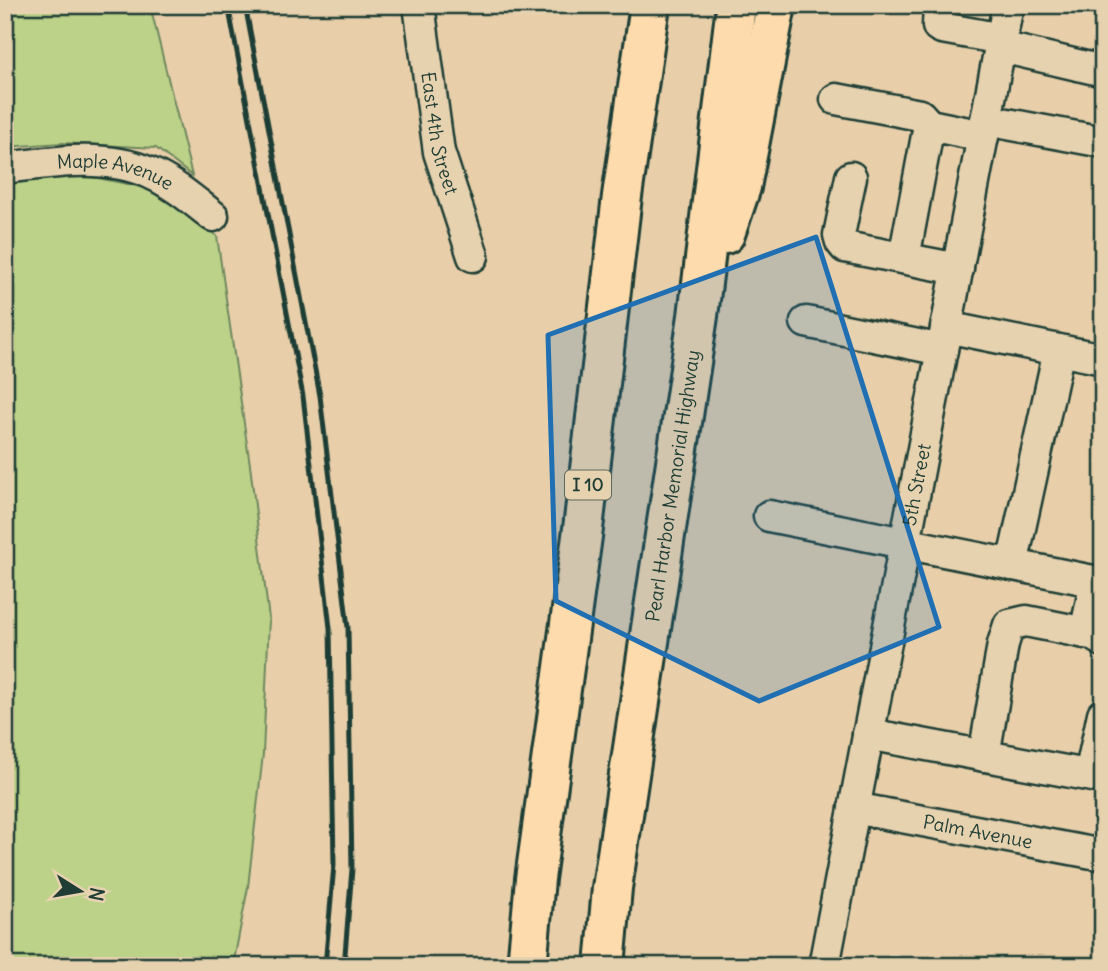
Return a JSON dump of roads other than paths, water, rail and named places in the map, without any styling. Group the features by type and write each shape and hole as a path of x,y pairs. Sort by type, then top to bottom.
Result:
{"highway":[{"path":"622,196 632,5"},
{"name":"I 10","path":"527,966 535,879 583,529 622,196 650,5"},
{"name":"Pearl Harbor Memorial Highway","path":"605,966 614,874 698,316 736,5"},
{"path":"698,316 741,187 776,5"}],"street":[{"name":"East 4th Street","path":"419,5 439,152 473,256"},
{"path":"940,5 937,18 938,26 942,28 1103,71"},
{"name":"5th Street","path":"824,966 1008,5"},
{"path":"836,99 920,115 929,125 904,258"},
{"path":"929,125 985,128 1103,142"},
{"name":"Maple Avenue","path":"5,168 76,159 126,165 151,173 213,216"},
{"path":"851,177 839,235 845,247 958,269"},
{"path":"806,322 1059,350 1103,359"},
{"path":"1013,565 1059,350"},
{"path":"769,516 1099,582 1094,637 1026,621 1009,625 1003,644 984,756"},
{"path":"868,734 1096,777 1103,714"},
{"name":"Palm Avenue","path":"854,808 1103,855"}],"railway":[{"path":"228,5 303,396 330,628 334,865 325,966"},
{"path":"245,5 320,396 348,628 352,869 344,966"}]}
